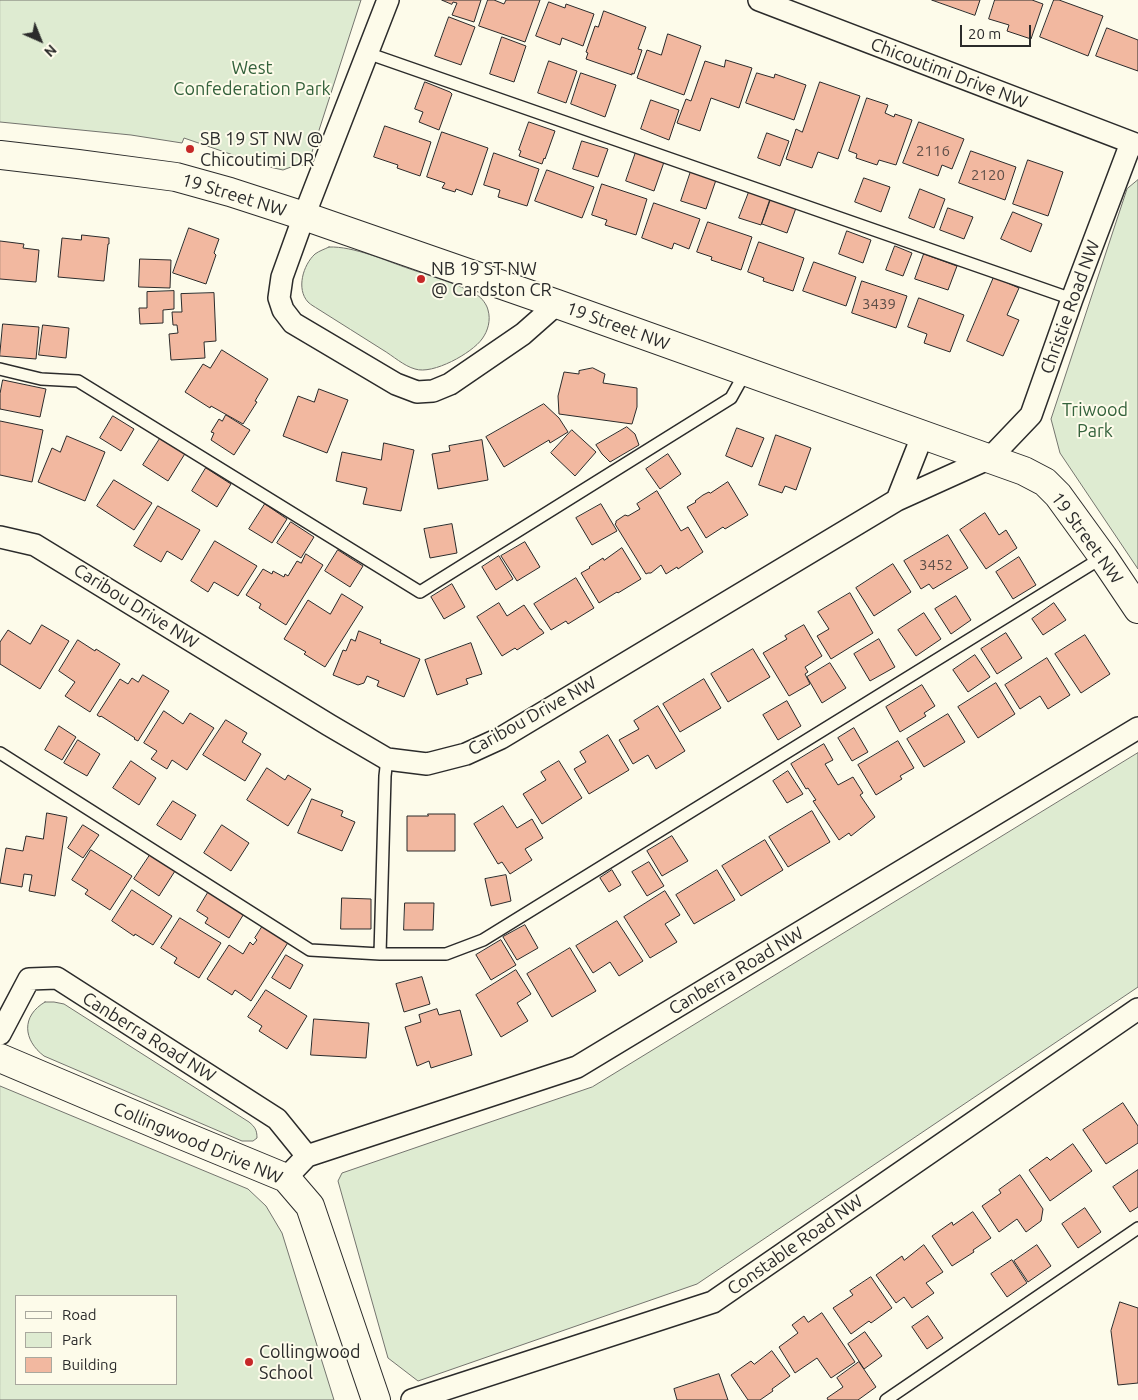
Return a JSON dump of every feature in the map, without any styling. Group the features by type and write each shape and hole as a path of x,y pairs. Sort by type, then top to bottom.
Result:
{"street":[{"path":"388,0 282,277 280,298 283,310 293,323 396,384 417,392 433,390 450,384 523,334 557,304"},
{"name":"Chicoutimi Drive NW","path":"759,0 1134,144"},
{"name":"Christie Road NW","path":"990,458 1031,416 1072,299 1134,144"},
{"name":"19 Street NW","path":"0,155 176,177 230,192 557,304 1024,471 1045,482 1063,502 1138,609"},
{"path":"897,500 923,434"},
{"name":"Caribou Drive NW","path":"0,537 35,545 329,725 388,759 427,764 466,754 501,738 897,500 990,458"},
{"name":"Canberra Road NW","path":"286,1178 307,1156 577,1067 1138,728"},
{"name":"Canberra Road NW","path":"0,1034 29,979 57,978 277,1119 307,1156"},
{"name":"Constable Road NW","path":"412,1400 713,1302 1138,1009"},
{"name":"Collingwood Drive NW","path":"0,1058 286,1178 310,1206 376,1400"}],"lane":[{"path":"367,53 1072,299"},
{"path":"0,369 41,379 78,381 420,592 731,398 746,371"},
{"path":"0,753 310,950 380,954 446,954 483,940 1103,557"},
{"path":"380,954 385,776 388,759"},
{"path":"886,1400 1138,1228"}],"green space":[{"name":"West Confederation Park","path":"0,0 361,0 311,155 304,166 299,164 283,170 265,166 184,138 182,143 131,135 0,122"},
{"name":"Triwood Park","path":"1138,180 1138,569 1060,453 1051,419 1127,189"},
{"path":"329,247 339,247 370,255 453,284 477,295 485,304 489,314 484,336 477,345 452,362 423,370 407,366 312,305 304,297 302,277 307,264 315,254"},
{"path":"1138,753 1138,987 697,1284 418,1381 388,1358 338,1181 342,1173 592,1087"},
{"path":"45,1002 64,1004 249,1122 257,1133 257,1138 253,1141 242,1141 44,1056 32,1043 28,1028 32,1014"},
{"path":"0,1086 248,1189 266,1206 282,1233 334,1400 0,1400"}],"building":[{"path":"442,0 481,0 474,22 452,15 457,3 453,2 452,4"},
{"path":"488,0 504,4 506,0 540,0 525,42 479,26"},
{"path":"932,0 980,0 975,15"},
{"path":"995,0 1032,0 1043,4 1031,39 1007,31 1009,25 989,19"},
{"path":"1054,0 1059,0 1103,16 1088,56 1040,37"},
{"path":"549,2 565,8 566,4 594,14 583,46 562,38 560,45 536,36"},
{"path":"604,11 646,27 638,49 642,50 632,75 586,59 588,53 586,52 595,26 598,27"},
{"path":"449,17 475,27 461,65 435,56"},
{"path":"1107,28 1138,40 1138,71 1096,56"},
{"path":"668,34 701,46 684,95 637,78 647,50 661,55"},
{"path":"502,37 526,46 514,82 490,74"},
{"path":"726,60 752,68 739,108 711,98 700,131 677,123 686,99 691,101 705,61 724,67"},
{"path":"549,61 577,71 566,103 538,93"},
{"path":"581,73 616,85 605,117 571,104"},
{"path":"757,73 774,78 775,74 806,85 794,120 746,103"},
{"path":"425,82 452,94 439,130 419,122 423,112 415,109"},
{"path":"820,82 860,96 838,159 818,152 812,168 786,159 796,129 802,132"},
{"path":"867,98 888,105 885,113 894,117 895,114 912,120 896,165 879,160 877,165 856,158 857,154 849,151"},
{"path":"651,100 679,110 669,140 641,129"},
{"path":"529,122 555,131 542,164 519,156 521,151 519,150"},
{"path":"919,122 964,139 952,169 942,165 938,176 903,163"},
{"path":"385,126 431,142 420,176 397,168 398,165 374,157"},
{"path":"442,132 488,148 472,195 456,189 455,192 442,188 445,183 427,177"},
{"path":"767,133 789,141 780,166 758,158"},
{"path":"582,141 608,149 598,177 573,169"},
{"path":"971,151 1016,167 1005,200 959,183"},
{"path":"636,152 664,162 654,191 626,181"},
{"path":"494,153 539,169 527,206 498,197 500,190 484,185"},
{"path":"1028,160 1063,172 1048,216 1013,204"},
{"path":"547,170 594,187 582,218 535,201"},
{"path":"691,171 716,180 706,209 681,201"},
{"path":"864,178 890,187 881,212 855,202"},
{"path":"602,184 647,199 636,235 605,225 607,220 592,215"},
{"path":"920,189 945,199 934,228 909,218"},
{"path":"749,192 770,199 761,225 739,218"},
{"path":"771,199 796,208 787,233 762,224"},
{"path":"654,203 700,219 689,249 674,243 672,249 642,238"},
{"path":"948,208 973,217 964,239 940,230"},
{"path":"1013,212 1042,224 1031,252 1001,239"},
{"path":"708,222 752,237 741,270 711,260 712,257 697,252"},
{"path":"189,228 219,239 214,253 216,255 206,284 173,273"},
{"path":"847,231 871,240 863,263 839,254"},
{"path":"82,235 109,238 104,281 58,277 62,238 81,240"},
{"path":"0,241 24,244 23,248 39,250 36,282 0,279"},
{"path":"759,242 804,258 793,291 763,281 764,278 748,272"},
{"path":"895,246 912,253 903,276 886,270"},
{"path":"924,254 957,266 948,290 915,279"},
{"path":"140,259 171,260 170,288 139,287"},
{"path":"814,262 856,277 846,306 803,291"},
{"path":"994,277 1019,288 1007,315 1019,320 1003,356 967,341"},
{"path":"862,281 907,296 896,328 852,313"},
{"path":"174,291 174,309 163,310 163,323 140,324 139,308 147,308 147,292"},
{"path":"214,293 216,341 204,342 205,358 171,360 169,334 178,333 177,325 173,325 172,312 182,312 181,294"},
{"path":"919,298 964,315 950,352 924,343 927,334 908,327"},
{"path":"3,324 39,327 36,359 0,356"},
{"path":"43,325 69,328 66,358 39,355"},
{"path":"222,350 268,379 255,401 257,402 243,424 211,406 210,408 185,392 203,364 210,368"},
{"path":"593,368 605,374 603,383 637,388 637,407 632,424 559,414 558,396 564,372 579,374 579,371"},
{"path":"3,380 46,389 40,417 0,409 0,394"},
{"path":"319,389 348,400 327,453 283,436 298,396 314,402"},
{"path":"544,404 559,418 568,432 550,443 549,440 504,467 486,437"},
{"path":"226,415 250,430 234,455 211,440 214,433 211,432 219,419 222,421"},
{"path":"113,416 134,429 121,451 100,438"},
{"path":"0,421 43,430 32,482 0,475"},
{"path":"627,427 635,434 639,445 610,462 596,445"},
{"path":"737,428 764,438 752,467 726,456"},
{"path":"572,430 596,452 575,476 551,453"},
{"path":"776,435 811,448 796,490 785,486 782,493 759,485"},
{"path":"67,436 105,452 85,501 38,482 52,448 60,452"},
{"path":"161,437 186,452 168,481 143,465"},
{"path":"482,440 488,480 438,489 432,454 450,451 449,446"},
{"path":"384,443 414,450 401,511 363,504 367,488 336,481 342,452 381,460"},
{"path":"668,454 681,474 660,489 646,469"},
{"path":"206,468 231,484 217,507 192,491"},
{"path":"114,480 152,503 134,530 97,506"},
{"path":"728,482 748,515 706,538 687,507 703,495"},
{"path":"657,491 681,531 688,527 703,552 678,569 677,567 666,574 661,565 651,573 646,574 615,524 616,521 625,515 628,516 640,509 637,504"},
{"path":"265,504 287,519 272,543 249,529"},
{"path":"601,504 617,531 592,545 576,518"},
{"path":"158,506 200,530 182,560 167,551 161,562 134,546"},
{"path":"985,513 999,535 1006,530 1017,548 986,569 960,530"},
{"path":"291,522 314,537 301,558 277,543"},
{"path":"452,524 457,553 430,558 424,529"},
{"path":"948,535 968,568 933,589 929,584 921,589 904,561"},
{"path":"215,541 257,566 238,596 214,582 208,592 191,581"},
{"path":"525,542 540,567 517,581 501,556"},
{"path":"622,548 641,579 599,603 581,573"},
{"path":"338,550 363,566 350,587 325,571"},
{"path":"306,554 323,565 286,625 259,608 261,604 246,595 263,569 272,574 273,571 284,577 285,574 288,576 297,561 301,563"},
{"path":"499,556 513,579 496,590 482,567"},
{"path":"1019,557 1036,585 1013,599 996,572"},
{"path":"893,564 911,592 874,616 856,588"},
{"path":"576,578 594,608 568,624 566,621 551,630 534,604"},
{"path":"452,584 465,607 444,619 431,597"},
{"path":"850,593 873,633 831,659 817,636 829,629 818,612"},
{"path":"342,594 363,607 325,667 304,654 306,652 284,639 308,600 330,614"},
{"path":"956,596 971,620 951,634 935,609"},
{"path":"499,603 507,616 524,605 544,633 517,650 515,648 502,656 477,617"},
{"path":"1054,603 1066,620 1043,635 1032,619"},
{"path":"924,613 941,639 916,656 898,630"},
{"path":"42,625 69,641 40,689 0,664 0,642 8,630 30,644"},
{"path":"804,625 822,656 805,667 808,672 805,674 810,684 789,696 763,653 787,639 785,636"},
{"path":"359,631 381,640 380,643 420,659 404,697 377,686 379,681 367,676 364,683 358,685 333,675 343,650 346,651 351,639 355,641"},
{"path":"1006,633 1022,658 997,674 981,649"},
{"path":"1085,635 1110,674 1081,693 1055,654"},
{"path":"879,639 895,667 870,681 854,654"},
{"path":"78,640 120,664 90,712 65,696 75,682 59,671"},
{"path":"471,643 482,674 466,679 468,684 437,695 425,660"},
{"path":"753,649 770,677 728,702 711,674"},
{"path":"975,655 990,677 968,692 953,670"},
{"path":"1047,658 1070,695 1048,709 1040,696 1020,709 1005,685"},
{"path":"830,663 846,688 822,703 807,677"},
{"path":"143,675 169,691 138,741 97,715 120,679 128,684 132,678 138,682"},
{"path":"704,679 721,708 680,732 663,704"},
{"path":"996,683 1015,714 978,738 958,707"},
{"path":"922,685 935,706 924,713 926,716 900,732 886,707"},
{"path":"787,701 801,726 778,740 763,715"},
{"path":"658,706 685,751 656,769 648,755 633,764 619,740 639,729 634,721"},
{"path":"164,711 183,724 190,713 214,728 187,770 172,760 167,769 151,759 157,751 144,743"},
{"path":"948,714 965,742 924,767 907,739"},
{"path":"226,720 247,733 242,742 261,754 245,781 203,755"},
{"path":"59,726 76,737 62,760 45,750"},
{"path":"854,728 868,752 852,761 838,738"},
{"path":"608,735 629,770 589,794 574,769 586,762 580,752"},
{"path":"78,740 100,754 87,776 64,763"},
{"path":"898,741 914,768 900,776 902,779 876,795 858,765"},
{"path":"824,744 833,760 825,764 838,785 853,777 863,793 860,795 875,817 851,836 849,833 839,840 813,801 816,800 808,788 806,789 791,764"},
{"path":"131,761 156,778 139,805 113,788"},
{"path":"559,761 582,798 542,824 523,794 546,780 541,772"},
{"path":"267,768 285,780 288,775 311,789 288,826 247,800"},
{"path":"788,771 803,794 787,803 773,781"},
{"path":"312,799 343,811 341,816 355,822 342,851 298,833"},
{"path":"173,801 196,815 181,840 157,825"},
{"path":"503,806 517,828 532,819 543,838 525,849 532,860 510,874 502,862 498,864 474,824"},
{"path":"812,811 830,842 788,867 769,837"},
{"path":"47,813 67,817 55,896 29,891 32,875 24,874 22,887 0,883 6,848 23,851 26,836 43,839"},
{"path":"428,814 455,814 455,851 407,851 407,816 428,816"},
{"path":"83,825 99,835 83,858 68,848"},
{"path":"222,825 249,843 231,871 204,853"},
{"path":"672,836 688,861 662,876 647,851"},
{"path":"765,840 783,870 741,896 722,866"},
{"path":"91,850 132,876 110,910 85,894 88,890 72,880"},
{"path":"150,855 175,871 159,896 134,879"},
{"path":"649,862 664,886 647,896 632,872"},
{"path":"612,870 621,885 609,892 600,878"},
{"path":"717,870 735,900 694,924 676,895"},
{"path":"506,875 511,901 491,906 485,879"},
{"path":"132,890 172,916 153,945 135,934 134,936 112,921"},
{"path":"209,891 245,912 229,938 205,923 208,918 197,911"},
{"path":"665,891 680,915 665,924 677,942 650,958 624,917"},
{"path":"342,898 371,899 371,929 341,929"},
{"path":"405,903 434,903 433,930 404,930"},
{"path":"180,918 221,943 199,978 174,963 177,958 161,948"},
{"path":"617,921 643,961 619,976 610,962 593,973 576,946"},
{"path":"264,924 289,941 251,1001 235,990 232,995 207,979 229,945 243,954 250,942 253,945 257,940 255,938"},
{"path":"525,925 538,948 517,960 503,937"},
{"path":"501,940 516,965 491,980 476,955"},
{"path":"570,948 596,991 552,1017 527,974"},
{"path":"286,955 303,965 290,989 272,978"},
{"path":"516,970 531,994 517,1003 528,1021 501,1037 476,995"},
{"path":"422,977 430,1004 404,1012 396,984"},
{"path":"266,990 307,1016 287,1049 259,1031 262,1026 248,1017"},
{"path":"437,1009 439,1015 460,1010 472,1055 431,1068 429,1061 417,1066 405,1027 421,1022 419,1015"},
{"path":"314,1019 369,1023 366,1058 311,1055"},
{"path":"1123,1103 1138,1126 1138,1143 1106,1164 1083,1130"},
{"path":"1073,1144 1092,1171 1050,1201 1029,1170 1047,1157 1050,1160"},
{"path":"1138,1170 1138,1207 1130,1212 1113,1187"},
{"path":"1020,1175 1043,1209 1041,1221 1026,1232 1017,1219 999,1232 982,1206 1001,1193 999,1190"},
{"path":"1085,1208 1101,1232 1078,1248 1062,1224"},
{"path":"973,1212 991,1238 952,1266 932,1236 952,1222 953,1225"},
{"path":"924,1245 943,1272 926,1283 934,1293 912,1308 904,1297 896,1303 876,1275 902,1256 904,1260"},
{"path":"1037,1245 1051,1266 1028,1282 1014,1261"},
{"path":"1012,1260 1027,1283 1007,1297 991,1274"},
{"path":"871,1277 892,1308 851,1334 833,1308 853,1295 850,1291"},
{"path":"1120,1302 1138,1308 1138,1383 1118,1385 1111,1331"},
{"path":"822,1313 855,1362 831,1378 817,1358 795,1373 779,1347 798,1333 792,1325 804,1316 808,1322"},
{"path":"928,1316 943,1338 927,1349 912,1327"},
{"path":"865,1332 882,1356 864,1369 848,1344"},
{"path":"772,1351 790,1376 760,1400 748,1400 731,1375 751,1361 754,1364"},
{"path":"859,1362 876,1387 858,1400 828,1400 827,1398 843,1387 837,1378"},
{"path":"719,1374 728,1400 677,1400 674,1389"}],"place":[{"name":"SB 19 ST NW @ Chicoutimi DR","path":"190,149"},
{"name":"NB 19 ST NW @ Cardston CR","path":"421,279"},
{"name":"Collingwood School","path":"249,1362"}]}
